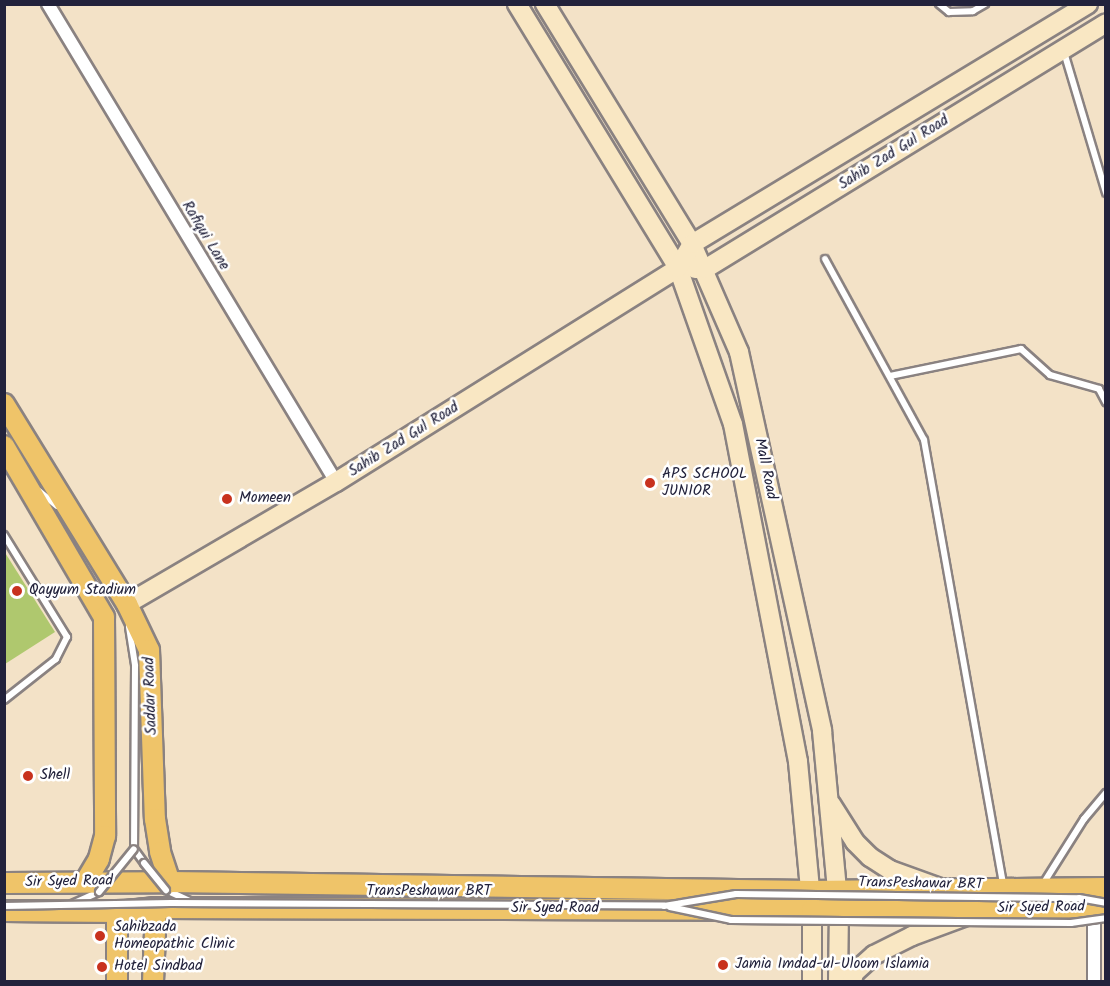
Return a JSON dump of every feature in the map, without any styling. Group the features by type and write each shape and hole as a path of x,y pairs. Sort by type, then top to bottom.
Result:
{"main road":[{"name":"Mall Road","path":"517,4 678,268 733,424 798,762 812,900 812,981"},
{"name":"Mall Road","path":"544,4 692,243 739,352 822,731 838,900 838,981"},
{"name":"Sahib Zad Gul Road","path":"125,610 336,482 678,268 692,243 1088,4"},
{"name":"Sahib Zad Gul Road","path":"705,269 1106,23"},
{"path":"678,268 705,269"},
{"name":"Saddar Road","path":"4,404 149,650 155,819 160,852 171,882"},
{"path":"4,446 104,617 105,836 99,859 86,881"},
{"path":"828,800 855,842 870,857 890,870 943,889"},
{"name":"Sir Syed Road","path":"4,883 86,881 428,885 812,900"},
{"path":"25,882 25,912"},
{"path":"427,909 428,885"},
{"name":"Sir Syed Road","path":"838,900 943,889 1106,888"},
{"name":"Sir Syed Road","path":"4,911 117,912 156,908 427,909 812,900 988,908 1102,909"},
{"path":"153,981 156,908"},
{"path":"852,981 854,973 874,955 912,936 988,908"},
{"path":"117,912 117,981"}],"street":[{"name":"Rafiqui Lane","path":"48,4 336,482"},
{"path":"1094,981 1102,909"}],"lane":[{"path":"939,4 949,12 974,11 984,4"},
{"path":"1063,49 1106,193"},
{"path":"825,259 924,440 1004,889"},
{"path":"890,376 1021,349 1050,375 1099,389 1106,402"},
{"path":"38,459 63,516"},
{"path":"21,474 57,506"},
{"path":"4,535 67,638 57,659 4,700"},
{"path":"125,610 135,666 134,849"},
{"path":"1040,888 1084,819 1106,793"},
{"name":"TransPeshawar BRT","path":"69,906 99,892 134,849 166,891 194,903"},
{"name":"TransPeshawar BRT","path":"4,906 194,903 664,906 736,894 1079,898 1102,909"},
{"name":"TransPeshawar BRT","path":"664,906 731,920 1071,923 1102,909"}],"green space":[{"name":"Qayyum Stadium","path":"4,551 55,632 5,664 4,664"}],"place":[{"name":"APS SCHOOL JUNIOR","path":"650,483"},
{"name":"Momeen","path":"227,499"},
{"name":"Qayyum Stadium","path":"17,591"},
{"name":"Shell","path":"28,776"},
{"name":"Sahibzada Homeopathic Clinic","path":"100,936"},
{"name":"Jamia Imdad-ul-Uloom Islamia","path":"723,965"},
{"name":"Hotel Sindbad","path":"102,967"}]}
